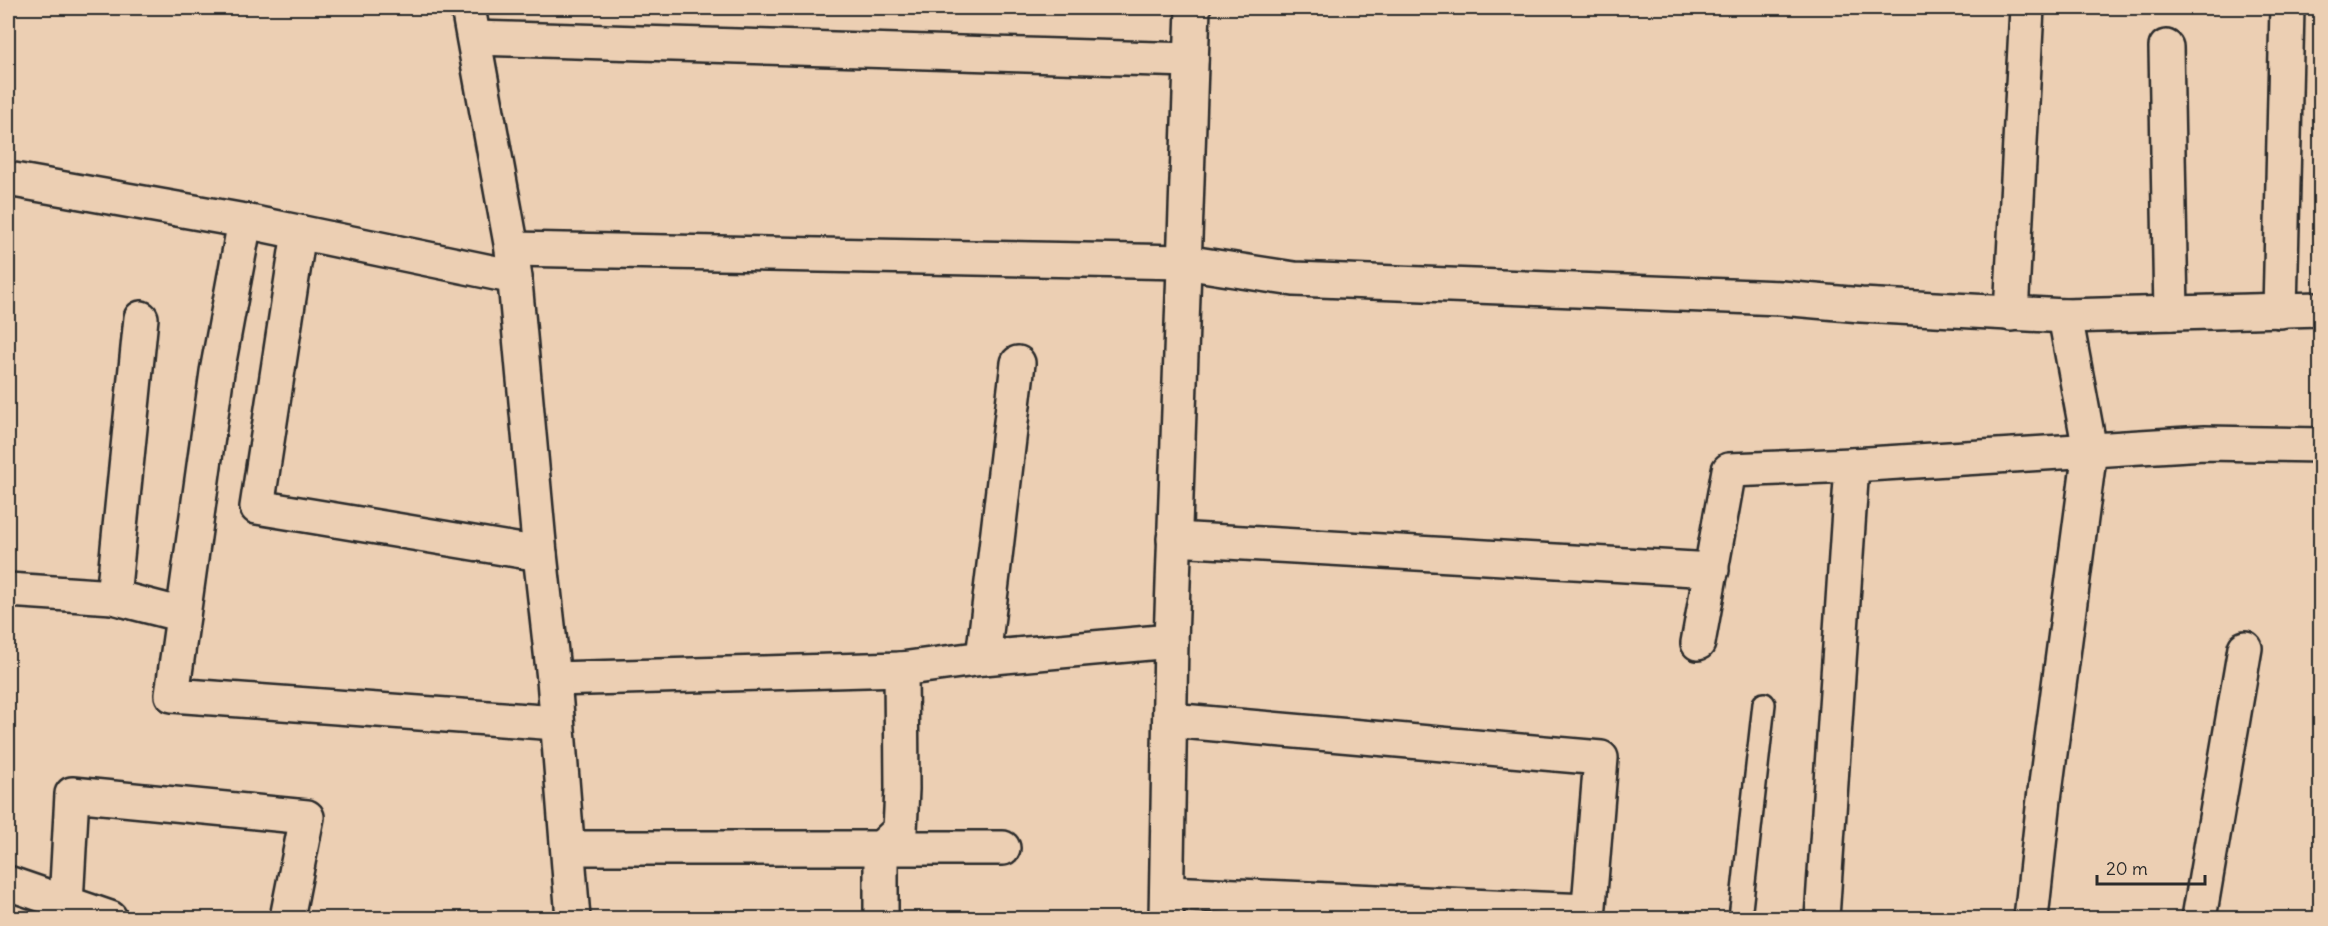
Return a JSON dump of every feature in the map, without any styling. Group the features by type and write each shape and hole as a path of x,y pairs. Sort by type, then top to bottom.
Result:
{"street":[{"path":"1170,720 1601,758 1588,915 1167,906 1171,641 1193,8"},
{"path":"2011,314 2027,8"},
{"path":"2280,311 2287,8"},
{"path":"573,918 554,679 540,554 514,263 471,23 1191,60"},
{"path":"2166,47 2171,313"},
{"path":"8,179 299,232 514,263 1184,262 1294,279 1781,298 2011,314 2065,316 2320,309"},
{"path":"245,221 217,372 172,695 557,723"},
{"path":"299,232 257,507 540,554"},
{"path":"2031,918 2044,799 2090,450 2065,316"},
{"path":"113,597 141,318"},
{"path":"983,658 1018,363"},
{"path":"1698,643 1729,470 1852,465 2204,443 2320,445"},
{"path":"1822,918 1852,465"},
{"path":"1174,539 1712,570"},
{"path":"8,590 113,597 183,615"},
{"path":"554,679 902,669 983,658 1171,641"},
{"path":"2199,918 2244,648"},
{"path":"881,918 881,848 900,830 902,669"},
{"path":"66,903 72,794 307,817 287,918"},
{"path":"569,848 1003,848"},
{"path":"8,883 110,918"}],"lane":[{"path":"1740,918 1764,704"}]}
